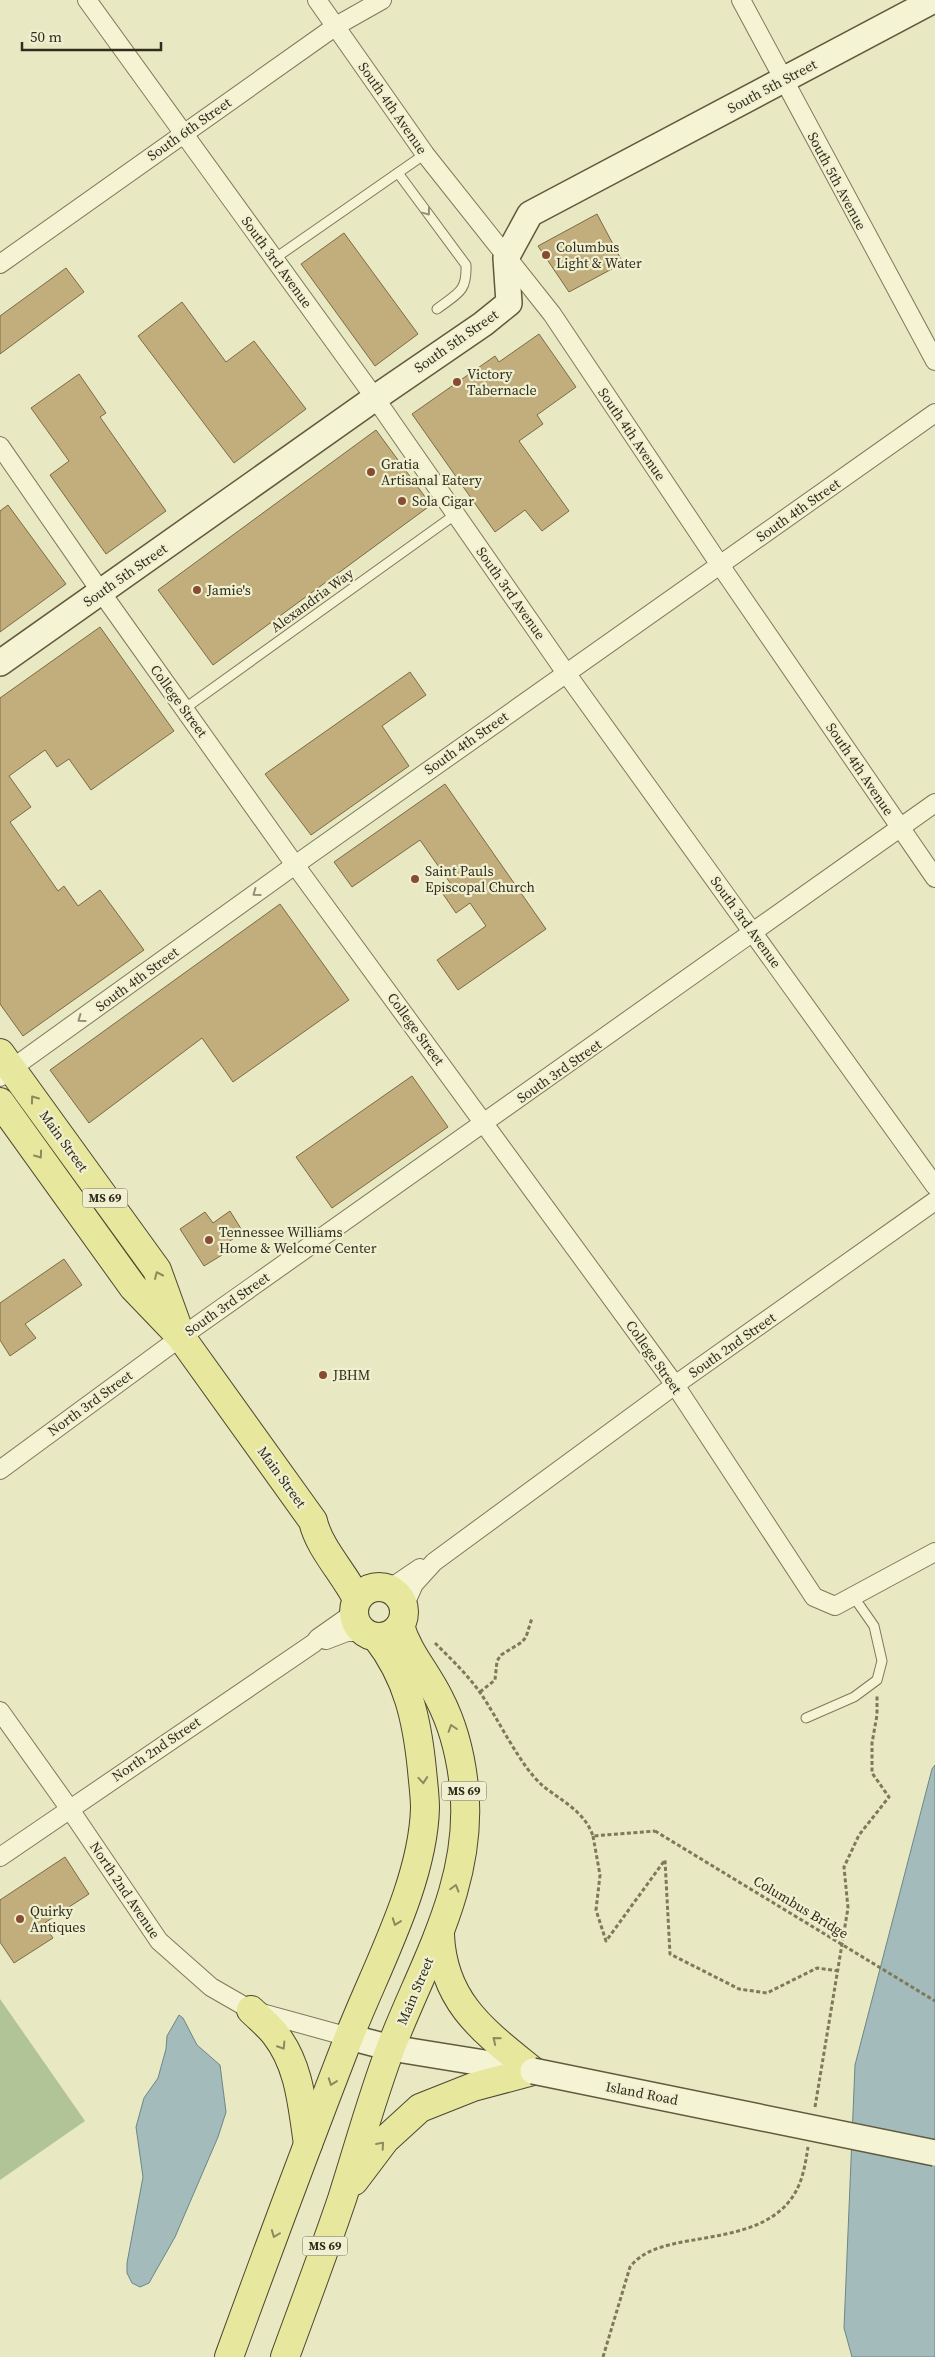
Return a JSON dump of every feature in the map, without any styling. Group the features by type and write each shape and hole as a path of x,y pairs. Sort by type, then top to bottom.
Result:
{"main road":[{"name":"Main Street","path":"4,1066 156,1270 181,1337"},
{"name":"Main Street","path":"0,1102 133,1287 181,1337 313,1521 327,1528 378,1612 404,1641 439,1697 448,1716 461,1761 466,1811 463,1853 456,1887 440,1934 391,2048 342,2198 288,2347"},
{"name":"Main Street","path":"229,2357 350,2036 409,1886 421,1843 425,1808 419,1741 409,1696 378,1612"},
{"path":"440,1934 444,1971 469,2014 488,2034 533,2071"},
{"path":"251,2010 275,2034 288,2055 297,2076 308,2147"},
{"path":"342,2198 368,2160 385,2140 420,2108 473,2087 533,2071"}],"street":[{"name":"South 3rd Avenue","path":"87,0 375,398 566,673 935,1186"},
{"name":"South 4th Avenue","path":"317,0 425,154 552,314 720,565 935,878"},
{"name":"South 6th Street","path":"0,264 336,26 382,0"},
{"name":"South 5th Avenue","path":"741,0 935,362"},
{"name":"South 5th Street","path":"0,663 483,324 509,303 506,258 530,214 934,0"},
{"name":"South 4th Street","path":"4,1066 295,865 935,413"},
{"name":"College Street","path":"0,446 295,865 675,1386 814,1598 835,1606 853,1596"},
{"name":"South 3rd Street","path":"181,1337 935,803"},
{"name":"South 2nd Street","path":"378,1612 414,1584 434,1562 675,1386 935,1201"},
{"name":"North 3rd Street","path":"0,1470 181,1337"},
{"path":"853,1596 935,1552"},
{"name":"South 2nd Street","path":"378,1612 428,1562 434,1562"},
{"name":"North 2nd Street","path":"0,1857 69,1808 314,1643 318,1638 378,1612"},
{"name":"North 2nd Avenue","path":"0,1711 69,1808 159,1941 211,1987 251,2010 350,2036"},
{"name":"Island Road","path":"350,2036 391,2048 533,2071 935,2153"}],"lane":[{"path":"274,259 425,154"},
{"path":"398,173 466,265 466,281 460,292 438,308"},
{"name":"Alexandria Way","path":"184,709 456,514"},
{"path":"806,1718 854,1697 877,1680 882,1661 874,1626 853,1596"}],"path":[{"path":"480,1692 494,1680 497,1662 501,1655 526,1637 532,1618"},
{"path":"435,1643 480,1692 525,1764 542,1785 568,1804 589,1824 600,1875 596,1910 606,1941 665,1860 670,1954 739,1989 767,1992 817,1968 839,1971"},
{"path":"814,2108 839,1971 848,1908 844,1867 859,1835 889,1797 872,1773 872,1743 877,1715 877,1680"},
{"name":"Columbus Bridge","path":"593,1836 655,1831 935,2002"},
{"path":"602,2357 627,2275 637,2257 658,2247 754,2226 778,2213 789,2203 799,2185 809,2138"}],"green space":[{"path":"0,1999 85,2121 0,2180"}],"water":[{"path":"935,1765 935,2357 852,2357 844,2328 855,2065 932,1769"},
{"path":"179,2015 183,2018 197,2045 220,2065 226,2112 218,2137 175,2237 149,2283 140,2287 132,2283 127,2273 127,2263 143,2177 136,2127 144,2098 158,2078 166,2049 167,2036"}],"building":[{"path":"597,214 623,263 569,292 538,246"},
{"path":"344,233 418,334 375,366 301,264"},
{"path":"66,268 84,292 0,354 0,316"},
{"path":"182,302 226,362 254,341 306,409 234,463 138,336"},
{"path":"539,334 576,387 537,415 543,424 519,441 569,511 542,531 525,510 495,532 412,414 495,356 499,362"},
{"path":"79,374 106,413 100,417 166,511 106,554 50,475 69,461 31,408"},
{"path":"376,430 431,505 213,665 158,590"},
{"path":"8,505 66,584 0,632 0,511"},
{"path":"100,627 174,731 91,790 69,759 57,767 45,750 9,776 31,807 10,822 58,891 64,886 78,906 100,890 144,950 23,1036 0,1004 0,698"},
{"path":"410,672 426,695 382,726 409,766 311,835 265,774"},
{"path":"445,784 546,929 458,990 437,960 486,926 470,903 456,913 443,894 453,887 420,840 352,887 334,862"},
{"path":"280,904 349,1000 233,1082 202,1038 89,1123 50,1070"},
{"path":"412,1076 448,1127 332,1208 296,1157"},
{"name":"Tennessee Williams Home & Welcome Center","path":"230,1211 243,1232 218,1249 222,1255 204,1266 180,1229 205,1212 213,1223"},
{"path":"64,1259 82,1285 25,1324 36,1338 10,1356 0,1340 0,1303"},
{"path":"65,1857 89,1894 43,1924 53,1938 14,1963 0,1942 0,1900"}],"place":[{"name":"Columbus Light & Water","path":"546,255"},
{"name":"Victory Tabernacle","path":"457,382"},
{"name":"Gratia Artisanal Eatery","path":"371,472"},
{"name":"Sola Cigar","path":"402,501"},
{"name":"Jamie's","path":"197,590"},
{"name":"Saint Pauls Episcopal Church","path":"415,879"},
{"name":"Tennessee Williams Home & Welcome Center","path":"209,1240"},
{"name":"JBHM","path":"323,1375"},
{"name":"Quirky Antiques","path":"20,1919"}]}
